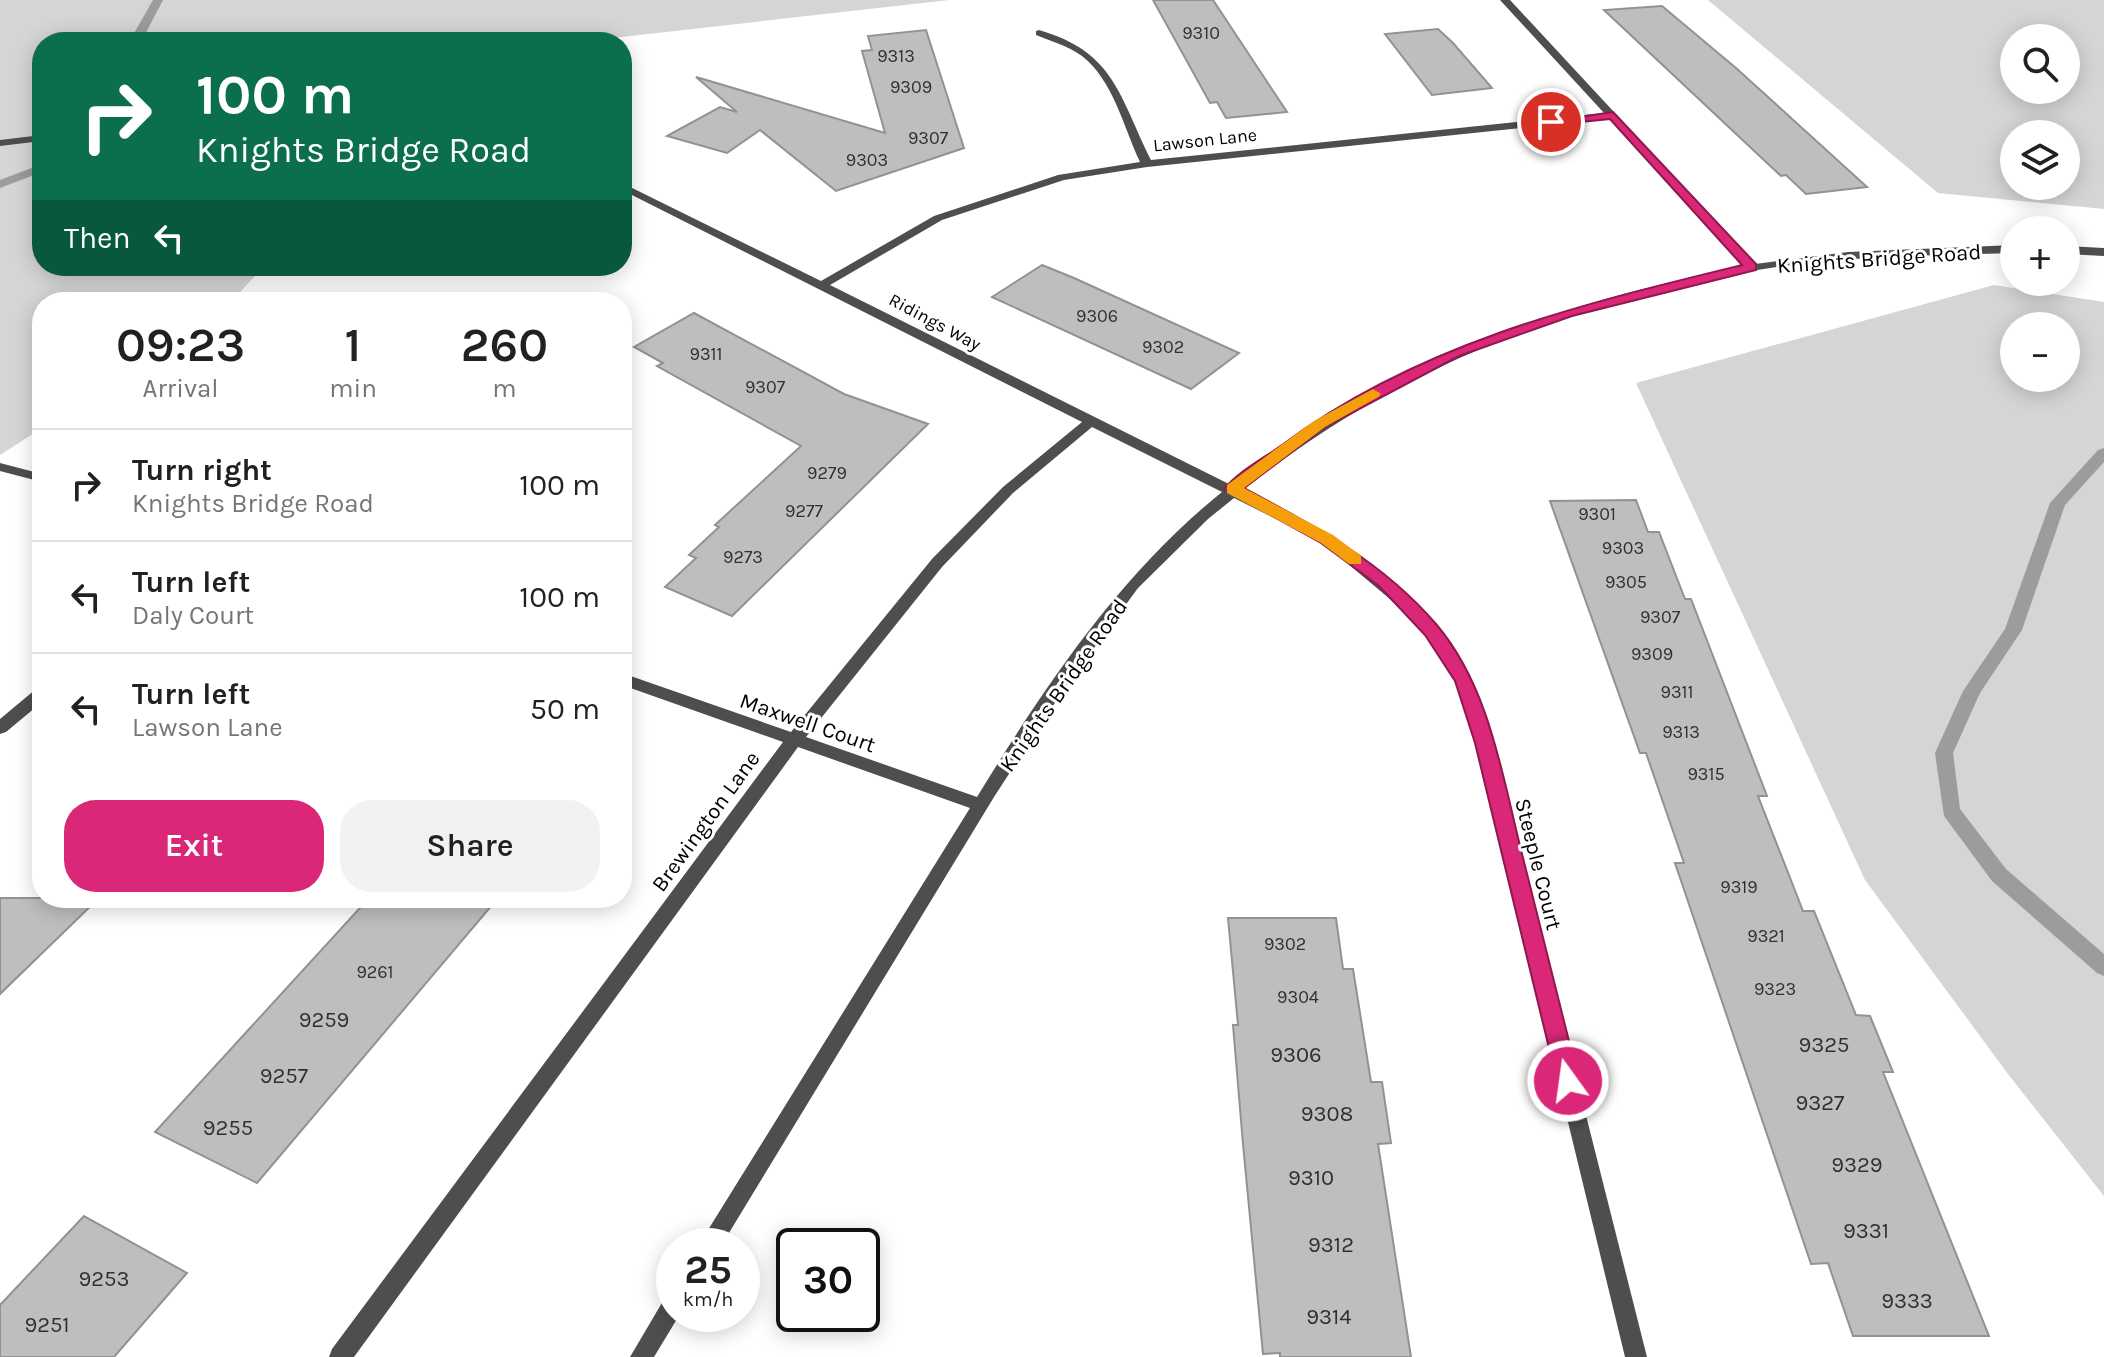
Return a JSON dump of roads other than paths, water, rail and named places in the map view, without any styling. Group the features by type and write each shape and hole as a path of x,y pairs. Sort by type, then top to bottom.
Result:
{"street":[{"path":"1505,0 1752,267"},
{"path":"1039,33 1066,43 1090,58 1102,74 1147,164"},
{"name":"Lawson Lane","path":"824,284 938,218 995,196 1062,177 1147,164 1613,115"},
{"path":"0,143 32,139"},
{"name":"Ridings Way","path":"632,191 824,284 1089,423 1232,489"},
{"name":"Knights Bridge Road","path":"720,1228 1061,679 1138,579 1232,489 1320,424 1454,353 1582,308 1752,267 1892,253 2000,249"},
{"path":"2080,251 2104,252"},
{"name":"Brewington Lane","path":"340,1357 794,740 937,563 1008,490 1089,423"},
{"path":"0,467 32,475"},
{"name":"Steeple Court","path":"1232,489 1327,539 1385,582 1431,630 1464,680 1484,743 1636,1357"},
{"name":"Maxwell Court","path":"632,683 980,805"},
{"path":"0,728 32,701"},
{"path":"641,1357 657,1332"}],"waterway":[{"path":"140,32 158,0"},
{"path":"0,184 32,172"},
{"path":"2104,453 2058,503 2013,630 1972,691 1944,753 1951,811 1999,875 2104,967"}]}
